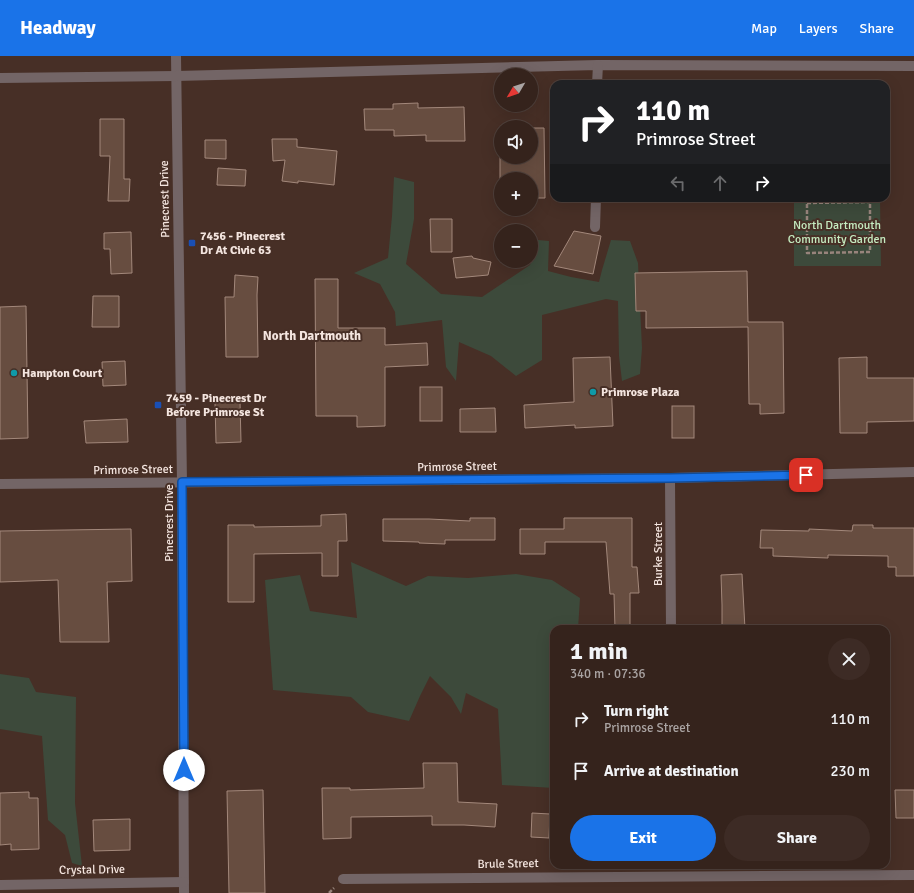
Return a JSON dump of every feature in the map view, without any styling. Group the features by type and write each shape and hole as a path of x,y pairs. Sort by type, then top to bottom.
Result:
{"street":[{"name":"Pinecrest Drive","path":"176,56 182,482 184,893"},
{"path":"0,78 176,76 563,61 598,65 914,66"},
{"path":"597,80 598,65"},
{"path":"595,227 596,202"},
{"name":"Primrose Street","path":"0,484 670,478 914,472"},
{"name":"Burke Street","path":"670,478 672,625"},
{"path":"674,869 674,876"},
{"name":"Brule Street","path":"343,879 914,875"},
{"name":"Crystal Drive","path":"0,885 184,882"}],"path":[{"path":"828,202 807,203 807,252 870,252 870,202"}],"green space":[{"path":"394,177 414,182 414,219 406,264 441,294 482,297 526,268 538,268 538,240 549,241 548,271 599,282 611,240 630,241 638,263 642,348 640,374 622,381 619,356 618,301 606,299 542,315 542,360 516,376 491,356 459,342 456,381 446,367 442,320 396,326 395,312 380,284 354,273 388,258"},
{"name":"North Dartmouth Community Garden","path":"794,202 880,202 881,266 794,266"},
{"path":"351,562 406,586 428,576 468,578 516,574 552,580 580,598 578,625 550,625 550,788 502,785 498,709 466,693 461,714 451,697 430,676 409,721 368,712 351,697 273,690 265,580 300,575 310,611 357,618"},
{"path":"0,674 29,678 36,692 76,697 75,803 82,866 72,863 65,835 48,820 42,736 0,729"}],"building":[{"path":"418,103 418,108 464,107 465,141 426,141 426,135 394,136 394,130 365,130 364,109 393,109 393,104"},
{"path":"100,119 124,119 124,179 130,179 129,201 108,201 110,156 100,156"},
{"path":"538,128 544,128 545,198 538,198 538,172 500,172 500,164 538,164"},
{"path":"272,139 297,139 297,147 337,151 334,185 298,181 298,183 282,181 285,160 273,161"},
{"path":"205,140 226,140 226,159 205,158"},
{"path":"218,168 246,170 245,186 217,185"},
{"path":"430,219 452,219 452,252 431,252"},
{"path":"574,231 601,236 593,274 554,266"},
{"path":"131,232 132,273 111,274 110,249 104,249 104,233"},
{"path":"472,256 473,258 491,262 488,275 456,278 453,258"},
{"path":"747,271 748,322 783,322 784,413 760,414 760,404 749,404 748,327 646,328 646,311 636,311 635,273"},
{"path":"235,275 258,277 258,357 226,357 225,297 234,297"},
{"path":"315,279 338,279 338,328 385,328 385,345 427,343 428,365 385,367 385,426 357,427 357,416 316,416"},
{"path":"93,296 119,296 119,327 92,327"},
{"name":"Hampton Court","path":"26,306 28,438 0,439 0,307"},
{"name":"Primrose Plaza","path":"610,357 613,426 575,428 575,425 525,428 524,405 574,402 573,358"},
{"path":"867,357 867,378 914,378 914,421 867,422 867,433 840,433 839,358"},
{"path":"125,361 126,385 103,386 102,362"},
{"path":"420,387 442,387 442,421 420,421"},
{"path":"240,402 241,442 216,443 215,403"},
{"path":"672,406 694,406 694,438 672,438"},
{"path":"495,408 496,432 460,432 460,409"},
{"path":"127,419 128,442 86,443 84,421"},
{"path":"346,514 347,541 338,541 338,576 322,576 322,553 254,554 254,602 228,602 228,525 254,525 254,527 321,526 321,515"},
{"path":"470,518 495,518 495,540 445,540 445,544 383,541 383,519 470,521"},
{"path":"564,518 632,518 632,567 637,567 639,593 630,593 630,625 615,625 614,594 610,594 606,542 545,542 545,554 520,554 520,529 564,529"},
{"path":"853,525 873,525 873,528 914,528 914,576 896,576 896,567 888,567 888,556 828,555 828,558 773,556 773,548 760,548 761,530 809,531 809,529 852,531"},
{"path":"131,529 132,581 107,582 109,642 60,642 58,580 0,582 0,531"},
{"path":"742,574 745,625 722,625 721,575"},
{"path":"423,763 457,763 458,802 497,804 495,827 432,825 432,816 351,817 351,838 323,839 322,788 350,788 350,790 424,788"},
{"path":"263,790 265,893 229,893 227,791"},
{"path":"895,790 914,790 914,818 896,818"},
{"path":"29,792 29,798 38,798 39,849 11,850 11,844 0,845 0,793"},
{"path":"532,813 550,814 549,838 531,837"},
{"path":"130,819 130,850 94,851 93,820"}],"place":[{"name":"7456 - Pinecrest Dr At Civic 63","path":"192,243"},
{"name":"Hampton Court","path":"14,373"},
{"name":"Primrose Plaza","path":"593,392"},
{"name":"7459 - Pinecrest Dr Before Primrose St","path":"158,405"}],"district":[{"name":"North Dartmouth","path":"312,336"}],"route":[{"path":"184,770 182,482 670,478 806,475"}]}
